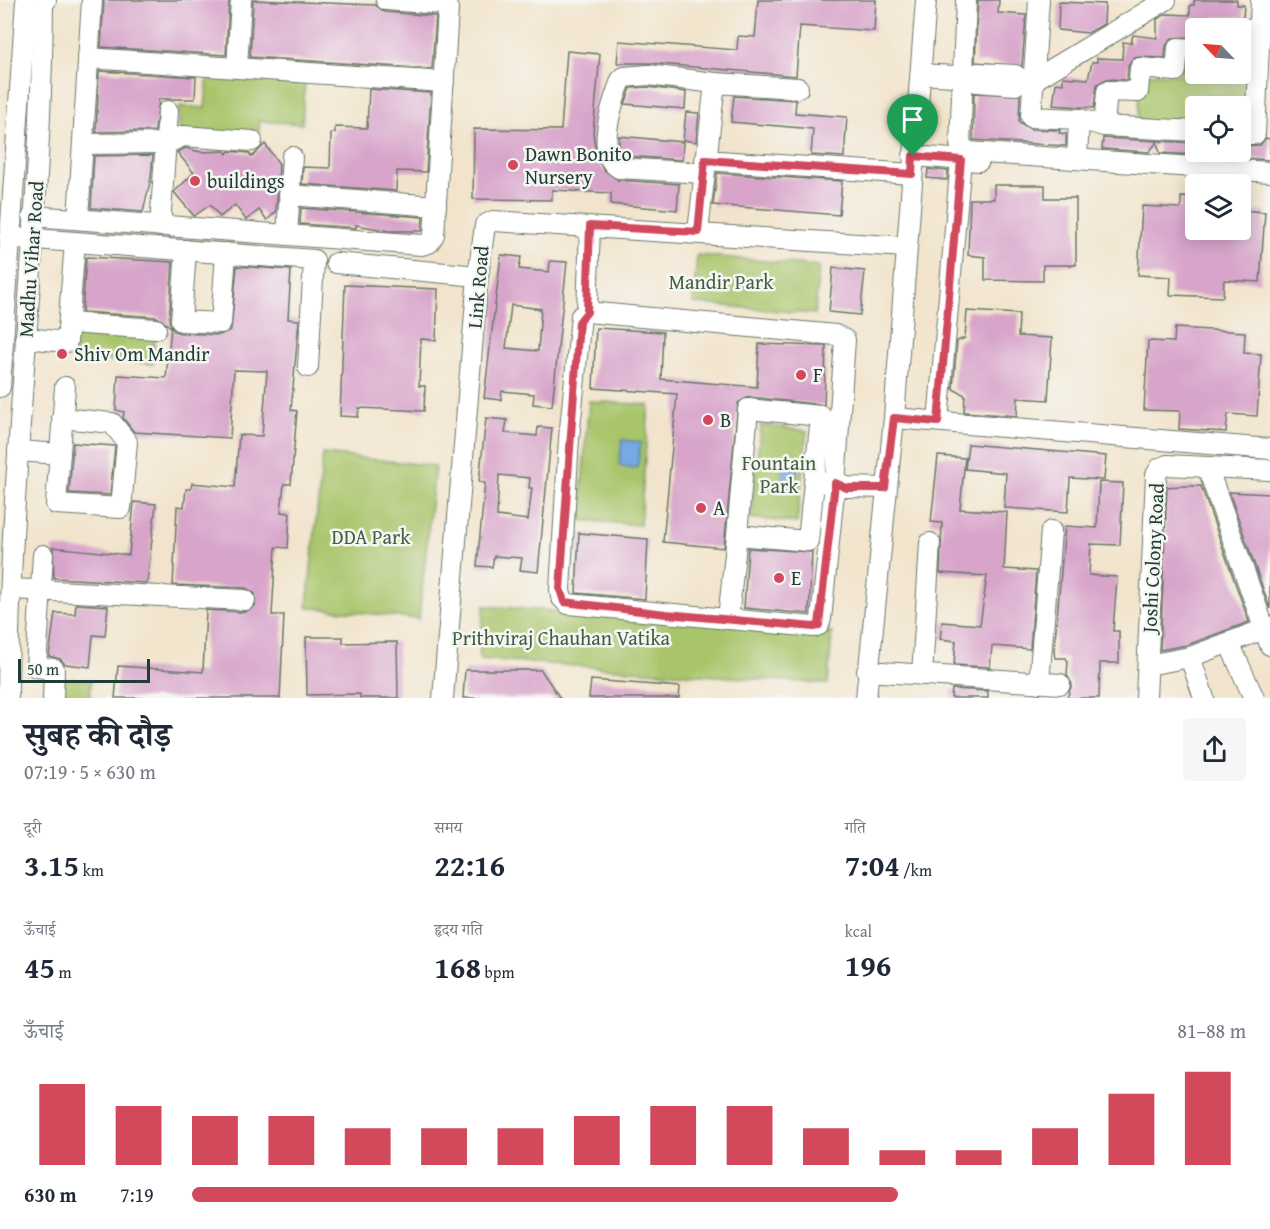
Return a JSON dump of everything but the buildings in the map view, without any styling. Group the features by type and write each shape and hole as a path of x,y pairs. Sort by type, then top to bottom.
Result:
{"street":[{"path":"78,219 92,0"},
{"path":"237,68 241,0"},
{"path":"33,216 422,245 429,243 434,235 448,9 441,4 386,0"},
{"path":"866,698 885,488 894,418 926,0"},
{"path":"966,0 966,76 960,144 968,152 1270,172"},
{"path":"1039,0 1028,80 1032,117 1079,119 1104,126 1185,130"},
{"path":"921,74 966,76 977,82 1015,85 1028,80 1166,0"},
{"name":"Madhu Vihar Road","path":"0,387 9,237 7,181 33,1"},
{"name":"Madhu Vihar Road","path":"9,698 11,589 8,495 18,451 36,183 33,1"},
{"path":"1251,27 1264,4"},
{"path":"1251,35 1263,101 1255,134 1251,134"},
{"path":"1104,126 1107,91 1138,92 1140,68 1176,70 1178,48 1185,48"},
{"path":"88,58 444,82"},
{"path":"798,88 715,83 648,75 624,76 609,119 608,155 612,164 619,168 912,165 961,160 1270,183"},
{"path":"698,232 715,83"},
{"path":"160,226 168,111"},
{"path":"1077,158 1079,119"},
{"path":"83,144 167,143 183,136 252,141"},
{"path":"286,235 292,157"},
{"path":"938,422 961,160"},
{"path":"7,181 36,183"},
{"path":"289,195 436,206"},
{"name":"Link Road","path":"443,698 478,276 483,228 489,222 698,232 906,247"},
{"path":"587,312 836,335 845,340 835,483 819,625 814,627 568,604 561,597 579,322 587,312 590,226"},
{"path":"9,237 314,260 308,367"},
{"path":"25,338 67,342 75,242"},
{"path":"186,250 181,321 221,323 226,253"},
{"path":"336,263 478,276"},
{"path":"69,323 156,329"},
{"path":"62,418 111,423 128,442 121,508 56,504 62,418 65,387"},
{"path":"728,619 748,409 821,416 808,541 737,534"},
{"path":"894,418 1270,449"},
{"path":"18,451 60,454"},
{"name":"Joshi Colony Road","path":"1146,698 1156,475 1160,468 1167,465 1208,469 1270,470"},
{"path":"1149,665 1190,657 1229,642 1268,634 1208,469"},
{"path":"814,482 835,483 847,488 885,488"},
{"path":"1039,683 1050,531"},
{"path":"922,675 930,543"},
{"path":"43,555 36,667 54,669 53,698"},
{"path":"11,589 245,600"},
{"path":"1229,642 1254,698"},
{"path":"1190,657 1204,698"},
{"path":"867,671 1060,684"}],"green space":[{"path":"1182,52 1185,52 1185,84 1250,84 1249,96 1185,96 1185,125 1138,122 1141,73 1180,75"},
{"path":"208,74 305,82 302,124 260,121 258,136 178,130 180,106 205,108"},
{"name":"Mandir Park","path":"697,255 819,266 815,314 693,303"},
{"path":"75,325 155,331 153,364 73,358"},
{"path":"589,401 649,405 640,525 579,520"},
{"name":"Fountain Park","path":"761,425 807,431 797,523 750,518"},
{"name":"DDA Park","path":"323,454 435,466 419,619 307,607"},
{"name":"Prithviraj Chauhan Vatika","path":"484,606 832,632 828,684 479,659"},
{"path":"56,678 91,680 90,698 55,697"}],"water":[{"path":"622,440 641,442 637,468 619,466"},
{"path":"784,460 798,462 795,489 782,488"}],"place":[{"name":"Dawn Bonito Nursery","path":"513,165"},
{"name":"buildings","path":"195,181"},
{"name":"Shiv Om Mandir","path":"62,354"},
{"name":"F","path":"801,375"},
{"name":"B","path":"708,420"},
{"name":"A","path":"701,508"},
{"name":"E","path":"779,578"}],"route":[{"path":"913,156 961,160 938,422 894,418 885,488 847,488 835,483 819,625 814,627 666,614 564,602 560,589 569,439 579,322 581,316 587,312 590,226 698,232 705,160 912,174 913,156"}]}
